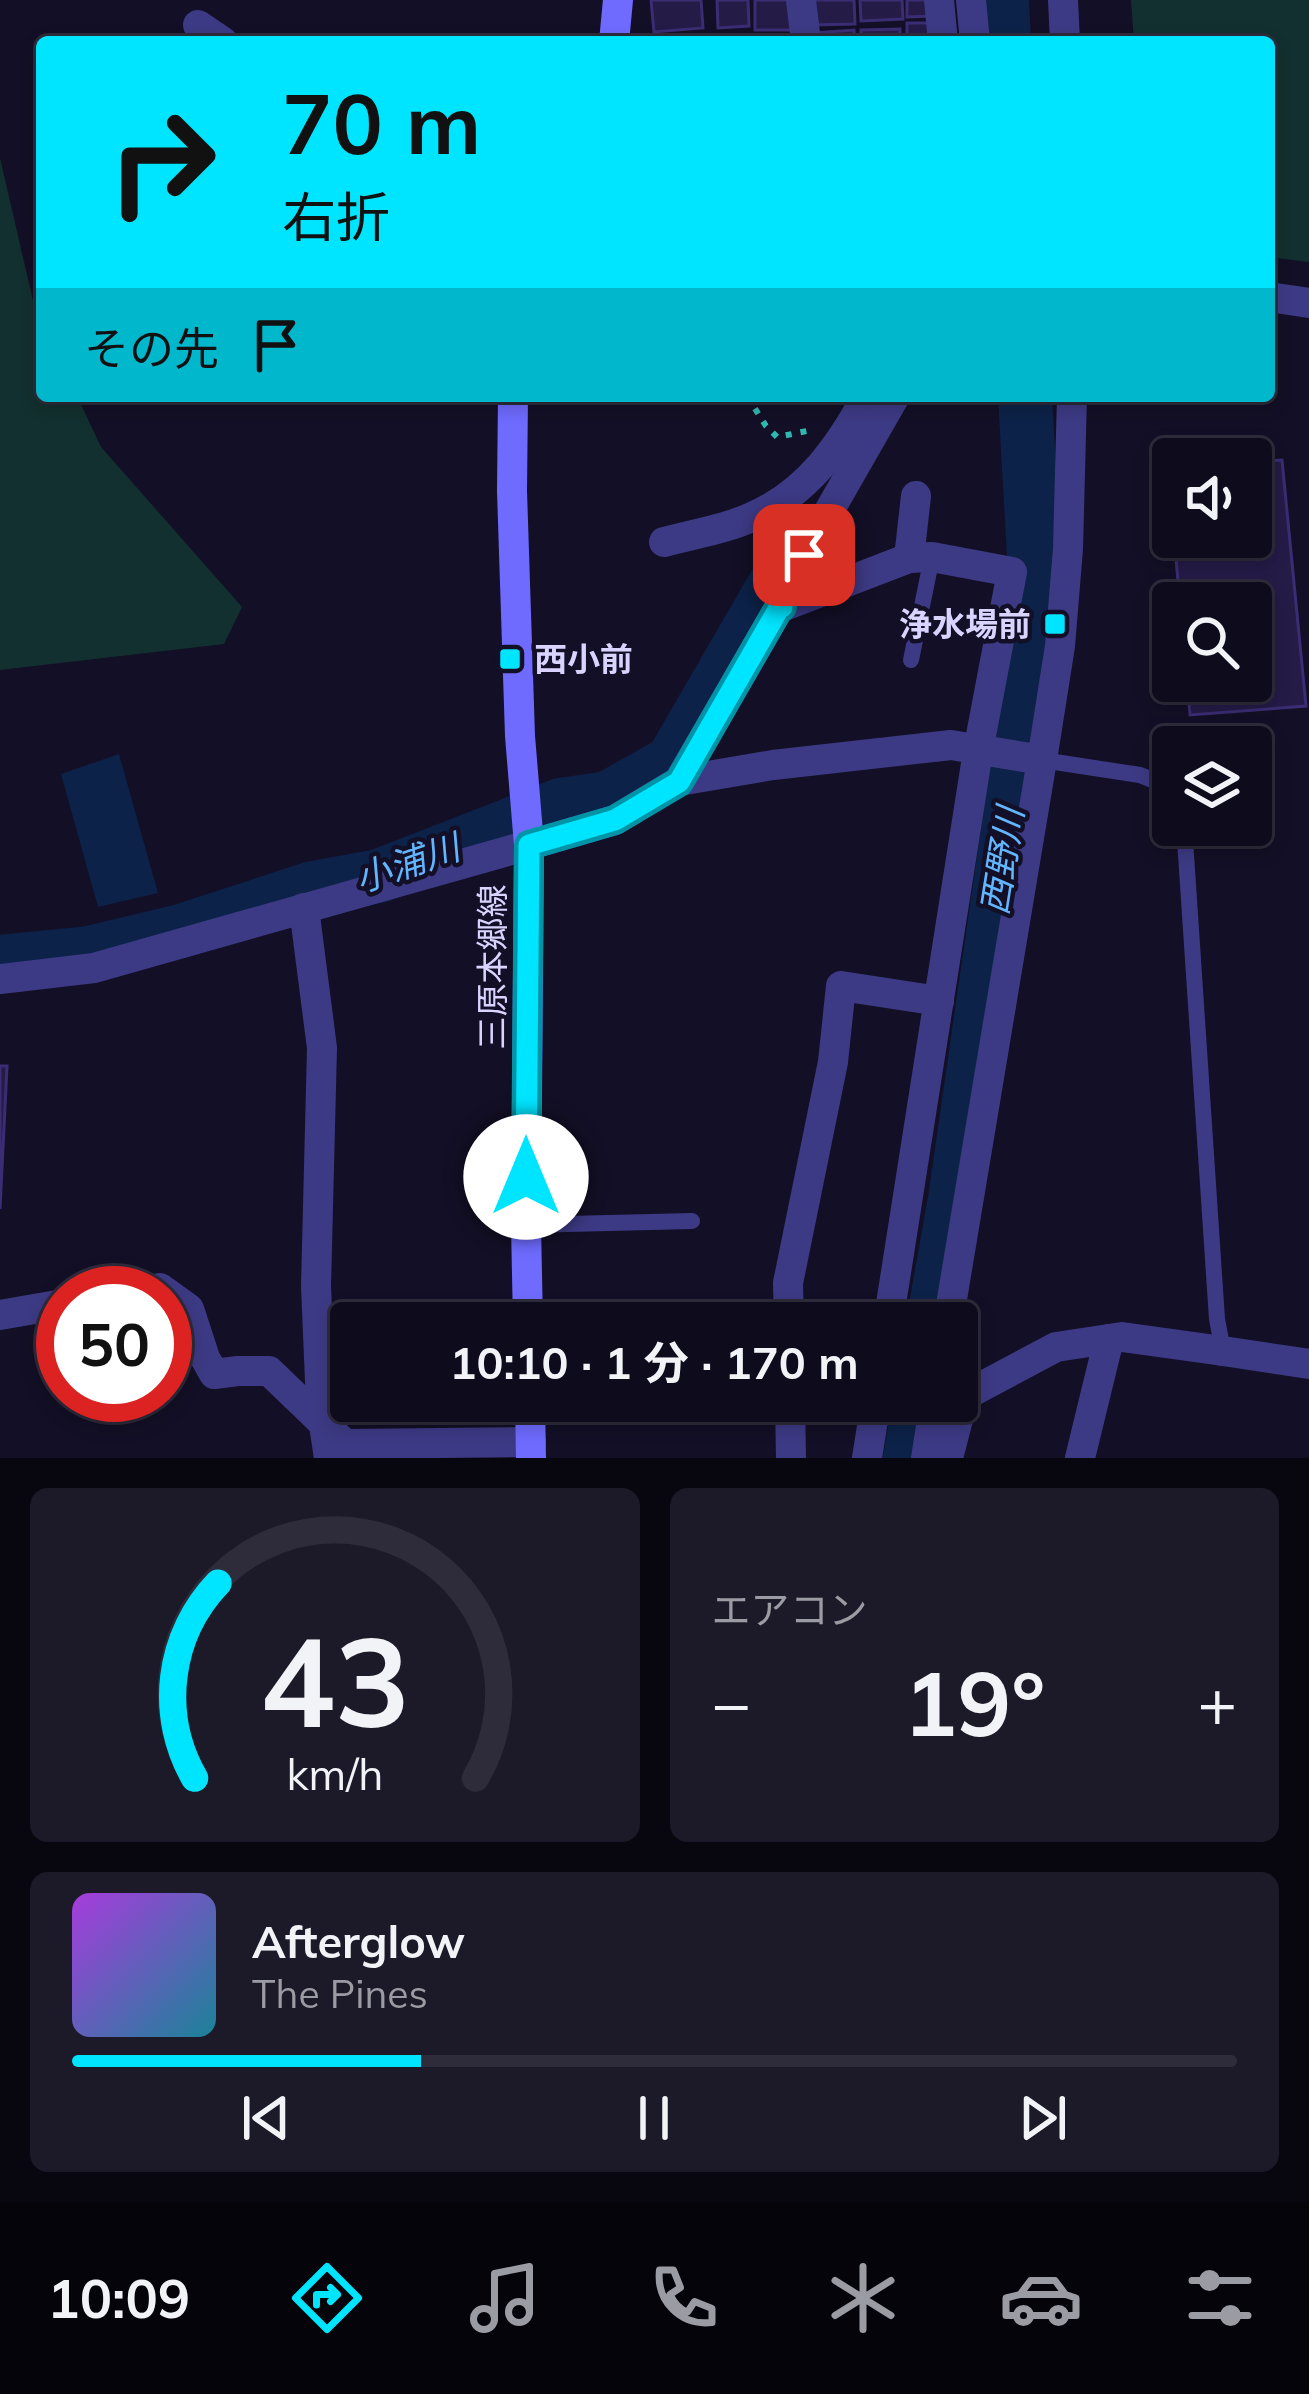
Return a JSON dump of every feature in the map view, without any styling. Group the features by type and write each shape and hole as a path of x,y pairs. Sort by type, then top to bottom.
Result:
{"main road":[{"path":"615,36 618,0"},
{"name":"三原本郷線","path":"513,402 519,713 529,845 528,1302"}],"street":[{"path":"801,0 805,36"},
{"path":"939,0 943,36"},
{"path":"971,0 974,36"},
{"path":"1063,0 1065,36"},
{"path":"1275,298 1309,303"},
{"path":"664,542 752,518 795,493 843,441 864,402"},
{"path":"782,607 781,595 892,402"},
{"path":"952,1302 1063,607 1072,402"},
{"path":"916,496 921,557"},
{"path":"679,782 779,608 921,557 1012,572 978,752 891,1302"},
{"path":"0,979 94,968 529,845 615,820 679,782 773,765 951,745 1042,760"},
{"path":"304,908 322,1048 316,1286 329,1458"},
{"path":"788,1302 788,1283 833,1062 841,986 939,1001"},
{"path":"0,1315 36,1309"},
{"path":"192,1318 214,1375 269,1371 345,1444 531,1450"},
{"path":"948,1458 964,1396 1056,1347 1122,1337 1309,1364"},
{"path":"1080,1458 1109,1339"},
{"path":"790,1422 791,1458"},
{"path":"866,1458 872,1422"},
{"path":"926,1458 932,1422"}],"lane":[{"path":"911,660 921,557"},
{"path":"1042,760 1152,780"},
{"path":"1185,846 1216,1319 1223,1351"},
{"path":"526,1225 692,1221"}],"path":[{"path":"751,402 778,437 849,429"}],"green space":[{"path":"1131,0 1309,0 1309,262 1275,258 1275,36 1134,36"},
{"path":"0,158 36,309 36,402 80,402 101,447 242,607 224,644 0,670"}],"water":[{"path":"119,754 158,893 98,907 61,774"}],"building":[{"path":"651,0 701,0 703,28 654,32"},
{"path":"717,0 748,0 749,26 718,28"},
{"path":"755,0 794,0 795,30 755,30"},
{"path":"809,0 854,0 855,24 810,25"},
{"path":"860,0 902,0 903,19 861,21"},
{"path":"907,0 934,0 935,16 907,17"},
{"path":"907,23 935,23 935,36 907,36"},
{"path":"900,29 900,36 861,36 861,30"},
{"path":"854,30 854,36 814,36"},
{"path":"1282,460 1306,706 1190,715 1189,702 1272,702 1272,582 1178,582 1176,558 1272,558 1272,461"},
{"path":"0,1066 7,1066 0,1209"}],"waterway":[{"name":"西野川","path":"1002,0 1004,36"},
{"name":"西野川","path":"937,1302 1023,726 1034,556 1025,402"},
{"name":"小浦川","path":"0,962 89,953 181,931 313,888 379,876 561,805 608,798 672,762 804,534"},
{"name":"西野川","path":"910,1458 916,1422"}],"place":[{"name":"浄水場前","path":"1055,624"},
{"name":"西小前","path":"510,659"}],"route":[{"path":"526,1177 529,845 615,820 679,782 782,607 781,595 804,555"}]}
